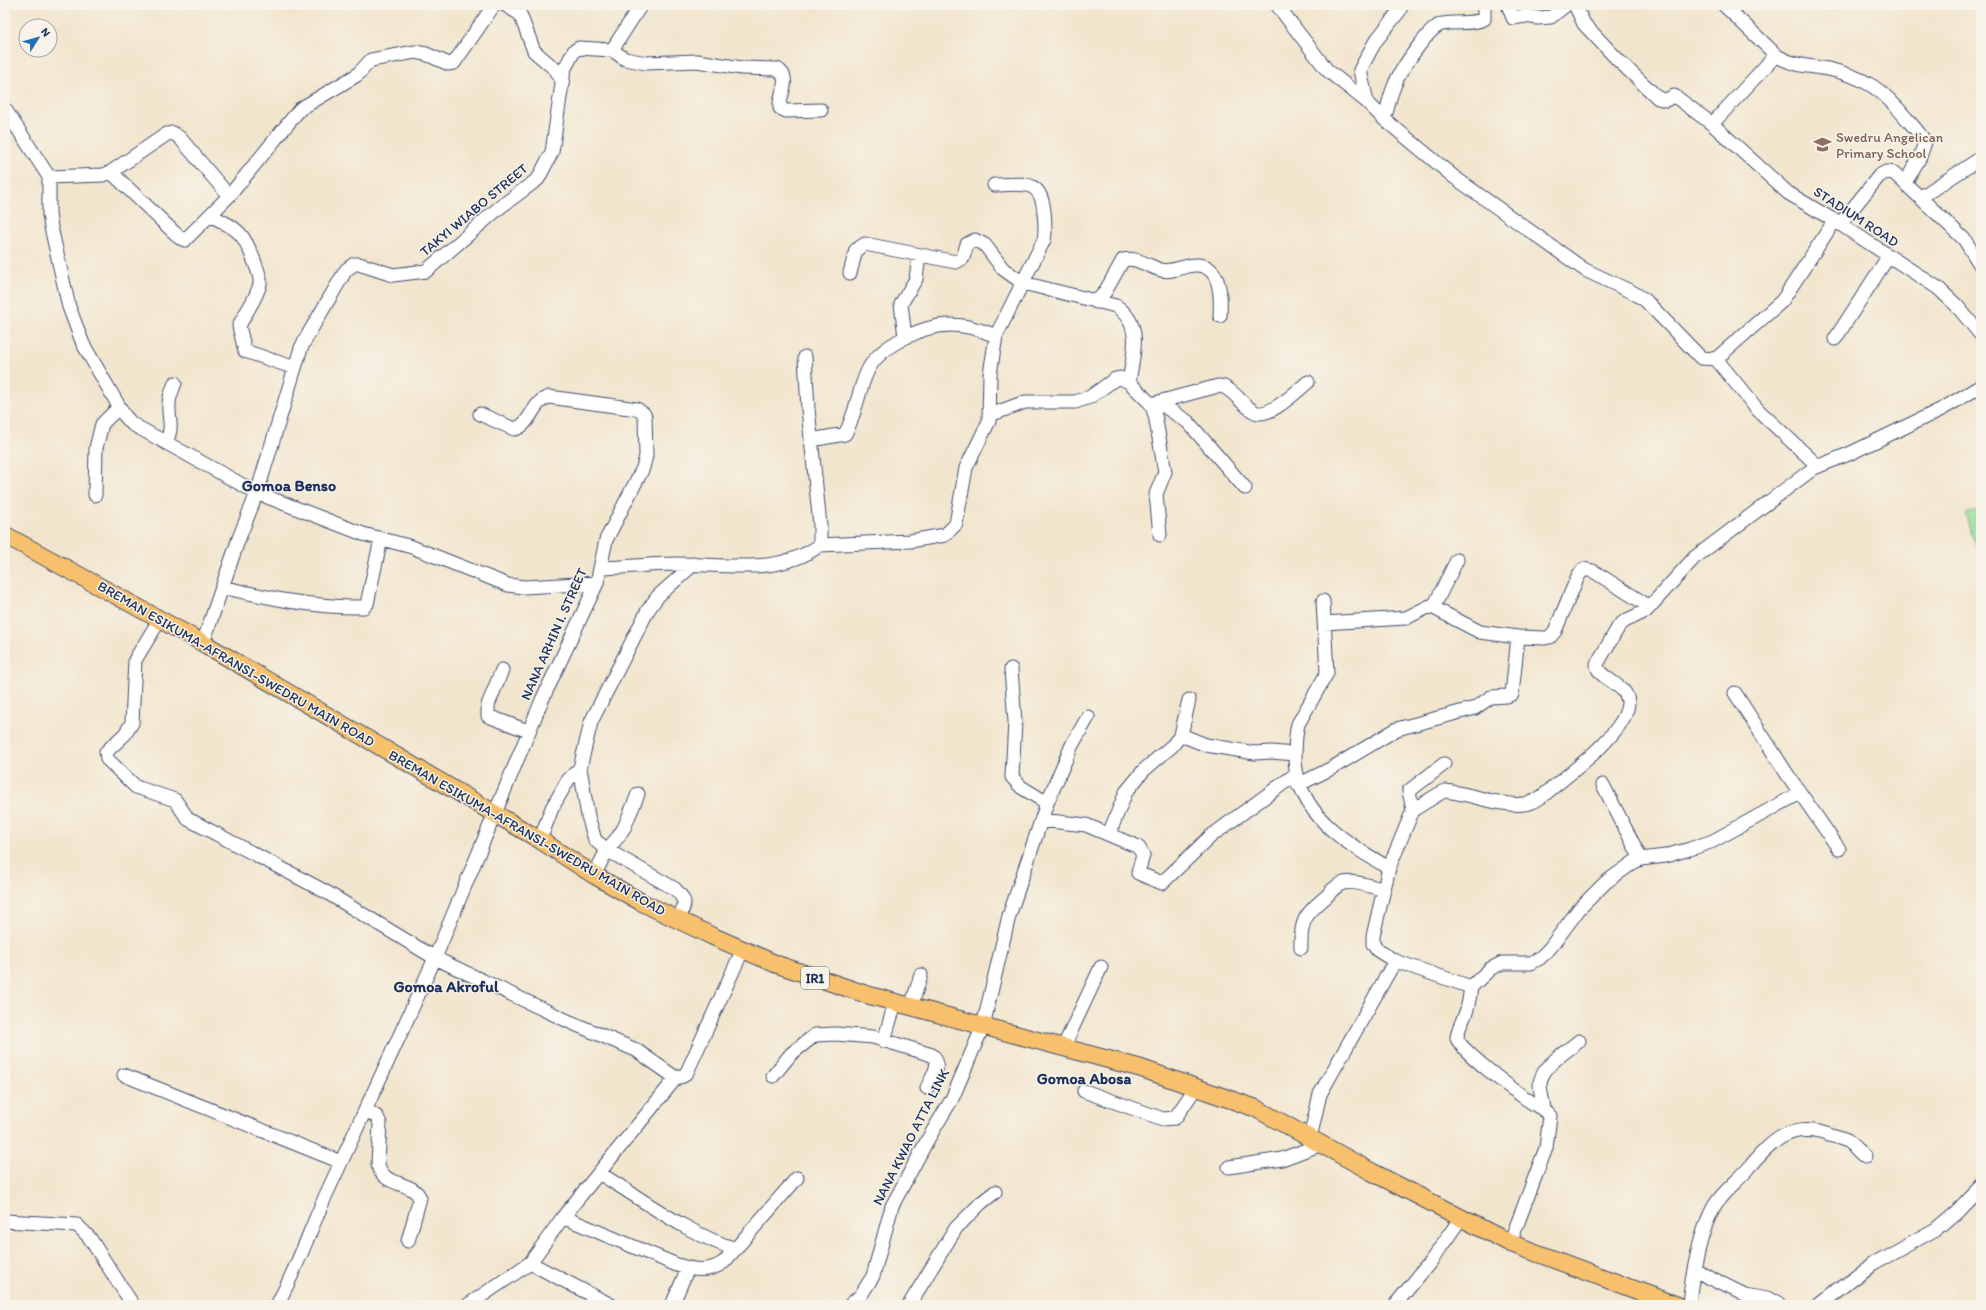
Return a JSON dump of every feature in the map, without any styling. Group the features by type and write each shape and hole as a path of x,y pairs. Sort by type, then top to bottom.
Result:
{"main road":[{"name":"BREMAN ESIKUMA-AFRANSI-SWEDRU MAIN ROAD","path":"5,536 160,619 540,840 594,875 678,920 743,950 802,973 903,1005 1140,1068 1195,1089 1255,1108 1510,1243 1676,1305"}],"street":[{"path":"111,172 180,238 185,240 229,196 300,109 357,75 374,58 415,52 426,54 449,64 454,63 494,5"},
{"path":"505,5 520,14 534,51 556,70 562,81"},
{"path":"641,5 612,50 625,59 646,63 697,61 742,68 777,69 781,71 785,79 780,108 786,111 821,110"},
{"path":"1384,119 1397,79 1431,31 1441,24 1467,21 1478,22 1484,19 1484,5"},
{"path":"1508,5 1512,18 1525,16 1538,18 1551,17 1566,5"},
{"name":"STADIUM ROAD","path":"1575,5 1584,24 1648,89 1662,100 1674,96 1676,97 1712,124 1788,193 1838,222 1888,257 1938,288 1957,306 1981,335"},
{"path":"1724,5 1776,55 1785,61 1860,78 1890,98 1921,134 1924,142 1920,157 1906,183"},
{"path":"1280,6 1327,70 1367,102 1384,119 1454,177 1585,270 1634,293 1645,300 1701,358 1716,359 1782,302 1838,222 1879,176 1886,172 1894,173 1906,183 1964,239 1981,266"},
{"path":"1367,102 1360,70 1375,42 1400,10"},
{"name":"TAKYI WIABO STREET","path":"203,644 239,538 257,493 294,368 308,333 350,266 359,264 399,275 422,272 429,269 499,208 538,179 552,152 562,81 568,62 576,50 585,48 612,50"},
{"path":"1712,124 1776,55"},
{"path":"5,112 50,176 49,214 69,307 84,344 119,407 132,424 257,493 381,539 412,547 517,588 597,583"},
{"path":"50,176 98,176 111,172 167,134 173,133 180,138 229,196"},
{"path":"1921,197 1981,158"},
{"path":"601,568 694,564 775,565 813,550 820,545 910,541 945,535 952,530 958,517 966,468 986,430 990,415 990,374 996,336 1044,240 1045,234 1043,201 1041,194 1036,188 1030,184 994,185"},
{"path":"210,215 235,228 241,234 247,242 260,276 258,289 239,326 245,351 294,368"},
{"path":"850,273 856,250 865,244 919,256 956,262 963,258 967,244 975,240 984,245 1003,270 1023,283 1116,306 1124,311 1134,327 1135,334 1129,382"},
{"path":"905,337 901,304 916,279 919,256"},
{"path":"1835,339 1888,257"},
{"path":"1096,302 1105,292 1123,260 1133,260 1168,271 1195,265 1208,270 1216,278 1221,296 1220,316"},
{"path":"811,440 845,434 868,369 878,357 905,337 916,332 950,325 964,326 996,336"},
{"path":"805,357 811,440 820,525 820,545"},
{"path":"1716,359 1758,410 1818,466"},
{"path":"990,415 1025,402 1075,402 1090,397 1115,379 1120,378 1129,382 1155,403 1188,422 1245,488"},
{"path":"1155,403 1218,386 1224,387 1252,411 1262,414 1267,413 1286,400 1308,382"},
{"path":"166,443 170,433 171,423 168,410 169,401 175,383"},
{"path":"1413,810 1446,791 1518,805 1534,802 1587,760 1607,740 1624,718 1628,702 1623,689 1600,672 1596,664 1619,626 1624,621 1642,614 1694,558 1818,466 1851,453 1942,409 1981,386"},
{"name":"NANA ARHIN I. STREET","path":"277,1305 295,1270 313,1223 367,1110 435,958 528,732 597,583 606,540 645,462 644,414 637,409 549,396 542,399 519,428 514,429 480,414"},
{"path":"1155,403 1165,472 1156,494 1160,535"},
{"path":"95,495 96,448 102,424 119,407"},
{"path":"222,587 259,596 304,603 364,607 367,604 381,539"},
{"path":"1434,606 1457,560"},
{"path":"678,920 685,904 683,898 675,889 598,844 593,835 588,816 580,768 591,722 650,607 658,596 694,564"},
{"path":"1324,623 1406,618 1427,606 1434,606 1475,630 1518,637 1545,638 1553,634 1578,576 1584,570 1593,571 1650,607"},
{"path":"1322,601 1327,673 1298,724 1295,754 1297,780 1309,804 1337,835 1389,868"},
{"path":"160,619 135,660 132,723 125,734 106,752 107,759 136,787 175,800 188,819 326,892 435,958 570,1022 636,1050 676,1078"},
{"path":"1041,820 1086,825 1139,848 1143,855 1138,873 1162,883 1211,836 1297,780 1332,768 1397,729 1475,708 1491,697 1510,695 1513,691 1518,637"},
{"path":"1011,669 1015,722 1012,777 1021,787 1047,803"},
{"path":"502,670 488,705 488,716 528,732"},
{"path":"1735,693 1839,850"},
{"path":"1108,834 1126,792 1144,770 1172,746 1181,735 1189,700"},
{"name":"NANA KWAO ATTA LINK","path":"850,1305 861,1295 873,1276 892,1206 928,1139 952,1099 982,1026 1009,916 1041,820 1072,745 1088,717"},
{"path":"1181,735 1206,745 1255,752 1295,754"},
{"path":"1444,764 1409,791 1413,810 1389,868 1373,936 1373,944 1377,950 1395,961 1471,987"},
{"path":"540,840 552,808 568,780 580,768"},
{"path":"1603,785 1640,859"},
{"path":"1510,1243 1546,1148 1550,1116 1544,1109 1528,1100 1491,1072 1457,1040 1457,1032 1467,1010 1471,987 1490,969 1502,963 1531,963 1540,958 1550,948 1579,909 1601,887 1640,859 1665,856 1690,849 1713,840 1800,793"},
{"path":"594,875 607,850 624,828 638,794"},
{"path":"1301,948 1301,932 1308,913 1335,888 1343,883 1355,883 1384,890"},
{"path":"471,1304 530,1263 564,1217 676,1078 683,1076 691,1066 743,950"},
{"path":"1229,1167 1282,1159 1316,1141 1320,1094 1395,961"},
{"path":"1064,1048 1102,967"},
{"path":"884,1041 921,974"},
{"path":"773,1076 791,1054 815,1035 840,1034 873,1037 935,1057 937,1065 927,1088"},
{"path":"1544,1109 1540,1085 1546,1069 1579,1041"},
{"path":"124,1075 341,1162"},
{"path":"1084,1091 1163,1119 1174,1118 1195,1089"},
{"path":"367,1110 378,1117 380,1123 379,1172 383,1177 418,1193 420,1198 408,1241"},
{"path":"1690,1305 1691,1285 1694,1270 1714,1206 1764,1150 1775,1141 1797,1130 1820,1131 1846,1141 1865,1157"},
{"path":"599,1173 695,1232 720,1244 736,1249"},
{"path":"564,1217 688,1268 705,1270 717,1267 736,1249 797,1178"},
{"path":"1820,1305 1871,1265 1936,1229 1956,1212 1981,1186"},
{"path":"909,1305 956,1228 981,1203 995,1192"},
{"path":"1395,1305 1431,1261 1461,1218"},
{"path":"5,1221 77,1226 89,1237 134,1305"},
{"path":"530,1263 611,1305"},
{"path":"672,1305 688,1268"},
{"path":"1694,1270 1745,1295 1766,1299 1777,1305"}],"green space":[{"path":"1981,509 1981,561 1965,514"}],"place":[{"name":"Swedru Angelican Primary School","path":"1823,145"}],"district":[{"name":"Gomoa Benso","path":"289,485"},
{"name":"Gomoa Akroful","path":"446,986"},
{"name":"Gomoa Abosa","path":"1084,1078"}]}
